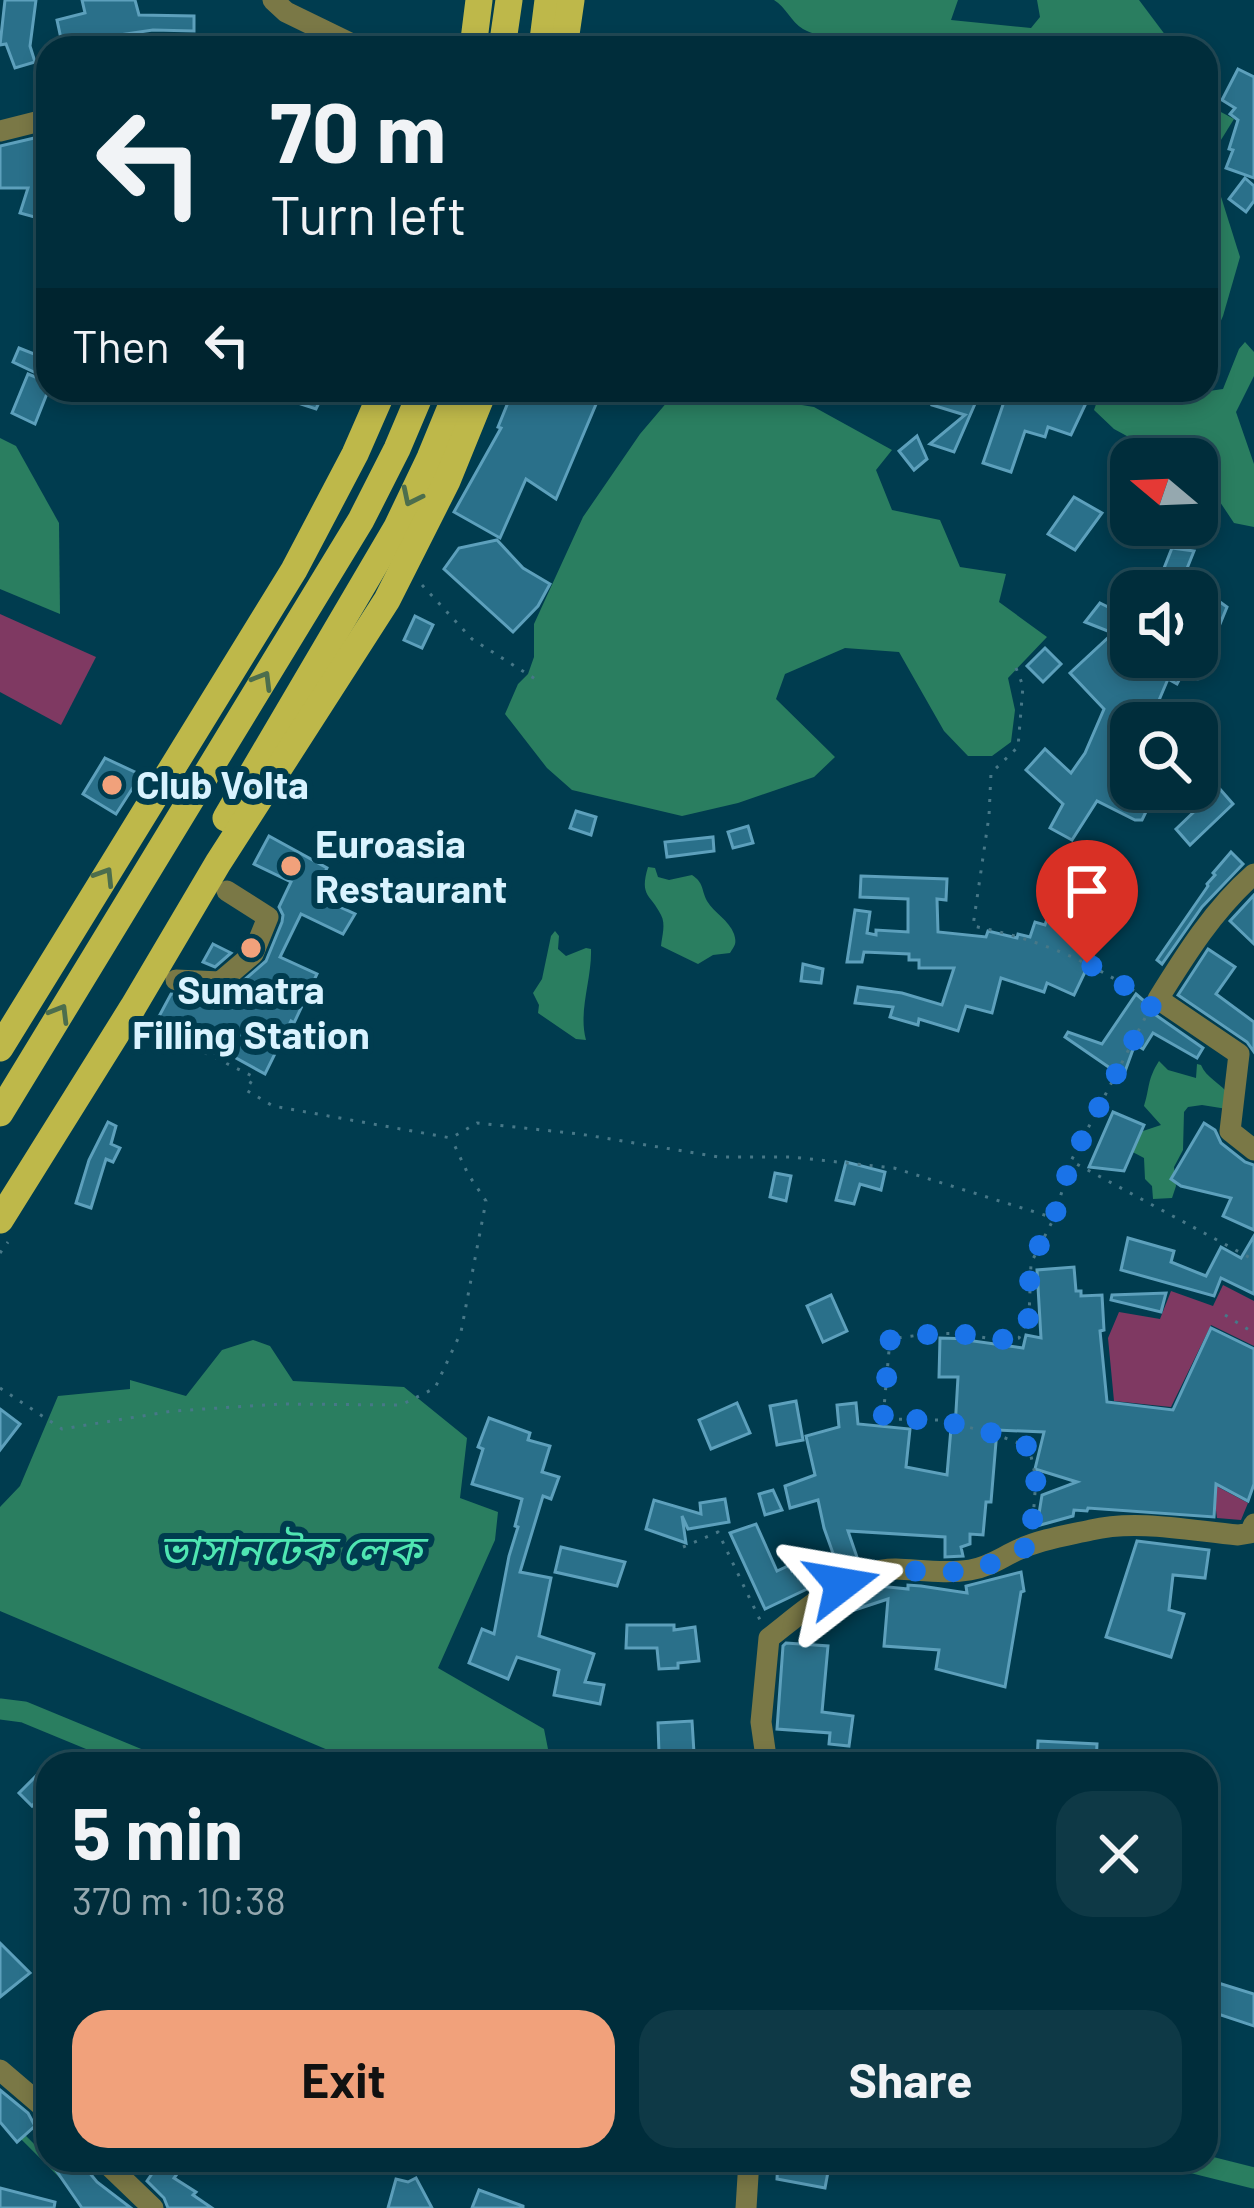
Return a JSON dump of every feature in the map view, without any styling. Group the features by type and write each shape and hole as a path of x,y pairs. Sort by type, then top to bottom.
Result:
{"main road":[{"path":"474,36 479,0"},
{"path":"504,36 509,0"},
{"path":"544,36 548,0"},
{"path":"566,36 572,0"},
{"path":"0,1048 293,571 378,402"},
{"path":"0,1113 362,520 417,402"},
{"path":"0,1189 171,912 397,527 453,402"},
{"path":"0,1220 218,863 387,600 447,482 479,402"}],"street":[{"path":"274,0 286,12 335,36"},
{"path":"0,131 36,122"},
{"path":"1254,874 1197,937 1158,999 1239,1054 1230,1131 1254,1150"},
{"path":"176,980 220,982 253,954 268,917 227,891"},
{"path":"765,1752 761,1721 769,1637 842,1584 893,1569 969,1570 999,1562 1020,1549 1098,1528 1238,1535 1250,1533 1254,1524"},
{"path":"0,2070 36,2101"},
{"path":"115,2172 152,2208"},
{"path":"746,2208 748,2172"}],"path":[{"path":"415,575 472,639 540,682"},
{"path":"1016,668 1023,686 1018,747 991,773 973,926 1064,951 1138,994"},
{"path":"1036,1544 1032,1526 1036,1479 1029,1447 939,1420 883,1419 890,1340 923,1334 1019,1338 1029,1317 1030,1263 1054,1218 1071,1161 1153,1003"},
{"path":"148,1025 254,1077 246,1090 273,1106 451,1138 477,1123 719,1157 791,1157 894,1168 1054,1218"},
{"path":"0,1388 62,1429 173,1411 281,1404 401,1405 435,1388 461,1332 486,1202 451,1138"},
{"path":"1071,1161 1254,1260"},
{"path":"1225,1315 1254,1333"},
{"path":"683,1547 718,1532 769,1637"}],"shaded area":[{"path":"0,614 96,657 61,725 0,692"},
{"path":"1223,1285 1254,1301 1254,1346 1211,1325 1171,1407 1114,1401 1108,1338 1119,1312 1160,1319 1171,1291 1213,1306"},
{"path":"1254,1428 1218,1487 1248,1503 1241,1520 1217,1518 1213,1487"}],"water":[{"path":"774,0 958,0 951,20 1031,28 1040,17 1037,0 1139,0 1166,36 827,36 803,29"},
{"path":"1218,110 1234,119 1218,145"},
{"path":"1218,187 1240,257 1218,327"},
{"path":"1245,342 1254,352 1254,376 1236,412 1254,464 1254,527 1234,523 1218,499 1218,438 1130,438 1094,410 1097,402 1218,402 1218,390 1223,389"},
{"path":"667,402 783,402 814,407 892,450 876,470 892,510 940,520 960,567 1006,574 999,602 1047,637 1008,678 1015,710 1011,742 992,756 968,756 944,731 899,652 845,648 785,674 776,699 835,757 814,777 682,816 572,790 547,768 505,714 518,684 528,674 534,657 534,624 583,517"},
{"path":"0,438 16,446 59,523 60,614 0,589"},
{"path":"648,867 655,868 658,877 669,880 692,875 699,881 707,901 734,934 730,953 713,955 698,964 661,946 662,919 646,890"},
{"path":"555,931 558,949 566,956 591,949 586,1040 576,1039 538,1013 533,993 542,979"},
{"path":"1159,1061 1168,1070 1196,1078 1197,1064 1201,1065 1230,1096 1227,1109 1202,1105 1184,1112 1183,1150 1174,1167 1172,1198 1153,1199 1144,1158 1127,1149 1131,1135 1161,1125 1144,1106"},
{"name":"ভাসানটেক লেক","path":"253,1340 270,1346 293,1381 404,1387 467,1438 460,1498 498,1512 495,1540 438,1668 544,1729 549,1752 333,1752 0,1611 0,1507 20,1486 58,1396 130,1389 130,1380 186,1396 222,1350"}],"building":[{"path":"5,0 36,0 30,46 35,62 15,68 6,44 0,45"},
{"path":"82,0 135,0 139,15 194,16 194,31 60,36 57,20 85,13"},
{"path":"1238,69 1254,77 1254,178 1226,168 1238,120 1230,114 1235,108 1222,100"},
{"path":"36,138 36,217 20,213 28,188 0,188 0,146"},
{"path":"1245,178 1254,186 1254,201 1246,212 1229,199"},
{"path":"19,348 36,355 36,373 13,362"},
{"path":"28,374 36,377 36,402 44,402 35,424 12,413"},
{"path":"508,402 597,402 556,499 526,479 500,538 454,512"},
{"path":"976,402 954,452 930,444 965,415 932,405"},
{"path":"1004,402 1086,403 1071,435 1048,427 1045,437 1025,431 1011,472 983,463"},
{"path":"917,436 927,459 914,470 899,451"},
{"path":"1074,497 1102,513 1075,550 1048,534"},
{"path":"497,540 523,568 550,584 538,606 513,632 444,569 459,548"},
{"path":"1172,548 1194,551 1186,570 1163,570"},
{"path":"1218,601 1227,607 1218,629"},
{"path":"1100,603 1110,608 1110,632 1085,622"},
{"path":"415,616 433,625 422,648 404,640"},
{"path":"1110,636 1110,678 1180,678 1177,684 1168,679 1158,702 1110,702 1110,808 1097,801 1072,840 1050,828 1063,804 1026,770 1045,749 1071,773 1085,753 1104,709 1070,673"},
{"path":"1045,648 1061,664 1043,682 1027,666"},
{"name":"Club Volta","path":"105,758 141,775 116,814 83,794"},
{"path":"1218,789 1233,804 1190,845 1176,829 1196,810 1218,810"},
{"path":"1115,810 1147,810 1142,820"},
{"path":"576,811 596,817 591,835 570,828"},
{"path":"748,826 753,843 733,848 728,832"},
{"path":"269,836 327,868 314,895 355,914 343,934 301,914 280,957 317,974 265,1074 156,1022 171,994 204,1001 206,996 228,994 266,961 282,922 279,907 291,882 254,864"},
{"path":"713,837 714,851 667,857 665,842"},
{"path":"1231,852 1243,864 1202,907 1162,964 1157,960"},
{"path":"861,876 947,879 946,900 937,899 938,932 986,937 988,931 1030,937 1035,922 1045,925 1054,898 1078,906 1068,935 1098,945 1074,995 1047,983 1044,992 1001,978 992,1013 966,1006 958,1031 919,1019 918,1025 890,1017 893,1007 855,1003 858,987 942,1005 954,968 919,968 919,960 909,960 909,954 864,952 862,962 847,962 855,910 870,912 867,933 908,932 908,899 860,897"},
{"path":"1254,895 1254,944 1230,921"},
{"path":"213,944 231,953 215,967 203,962"},
{"path":"1208,949 1235,967 1216,994 1254,1022 1254,1052 1247,1042 1178,995"},
{"path":"803,964 823,969 821,983 801,981"},
{"path":"1136,994 1150,1011 1203,1048 1197,1058 1153,1033 1143,1049 1135,1044 1123,1077 1065,1037 1068,1032 1102,1044"},
{"path":"1113,1112 1144,1125 1124,1171 1089,1167"},
{"path":"108,1122 116,1126 111,1144 120,1148 113,1162 106,1159 91,1208 76,1203 89,1160"},
{"path":"1204,1123 1215,1130 1221,1143 1254,1165 1254,1230 1223,1216 1231,1198 1181,1186 1171,1179"},
{"path":"846,1162 885,1172 881,1190 860,1184 854,1204 836,1200"},
{"path":"775,1173 791,1176 786,1201 770,1197"},
{"path":"1254,1236 1254,1294 1221,1278 1214,1296 1121,1270 1128,1238 1174,1251 1171,1262 1206,1276 1221,1247 1241,1258"},
{"path":"1074,1267 1076,1291 1081,1296 1102,1295 1104,1330 1100,1331 1107,1402 1173,1410 1211,1328 1254,1349 1254,1484 1248,1501 1216,1484 1214,1517 1088,1508 1037,1526 1042,1495 1077,1482 1035,1469 1044,1432 997,1430 983,1535 970,1534 970,1544 961,1547 963,1556 945,1557 945,1537 848,1531 858,1560 835,1560 835,1572 765,1609 730,1533 756,1524 777,1571 790,1565 792,1571 834,1556 818,1500 790,1508 785,1486 815,1475 806,1436 839,1427 837,1405 856,1403 858,1424 910,1429 906,1467 947,1475 958,1377 939,1377 940,1338 1023,1348 1026,1335 1041,1338 1037,1270"},
{"path":"1166,1293 1161,1312 1111,1300 1112,1295"},
{"path":"831,1295 847,1331 823,1342 807,1306"},
{"path":"796,1401 803,1440 777,1445 770,1406"},
{"path":"737,1403 750,1433 711,1449 699,1420"},
{"path":"0,1409 20,1424 0,1450"},
{"path":"489,1418 530,1433 528,1440 550,1446 542,1472 559,1477 551,1499 543,1496 520,1572 551,1578 539,1636 594,1654 585,1682 604,1685 600,1704 554,1695 559,1670 517,1657 508,1679 469,1663 482,1629 494,1634 522,1499 472,1484"},
{"path":"773,1490 782,1510 765,1515 759,1494"},
{"path":"725,1499 729,1522 688,1529 682,1516 686,1543 646,1529 654,1500 701,1514 700,1503"},
{"path":"1137,1541 1209,1550 1205,1578 1173,1575 1169,1610 1184,1614 1171,1657 1106,1637"},
{"path":"561,1547 625,1562 617,1586 555,1572"},
{"path":"1021,1572 1024,1591 1005,1687 936,1669 939,1650 884,1646 888,1599 826,1616 853,1596 879,1586 967,1593 966,1586"},
{"path":"627,1625 674,1625 674,1630 695,1627 699,1661 659,1669 657,1648 626,1648"},
{"path":"786,1643 828,1646 822,1712 853,1716 849,1746 829,1744 830,1733 777,1729"},
{"path":"692,1721 694,1752 659,1752 658,1723"},
{"path":"1038,1741 1097,1744 1097,1752 1038,1752"},
{"path":"36,1776 32,1806 19,1793"},
{"path":"0,1943 30,1973 0,1997"},
{"path":"1218,1983 1254,1994 1254,2026 1218,2014"},
{"path":"0,2090 28,2113 35,2126 17,2142 0,2122"},
{"path":"57,2172 89,2172 131,2208 82,2208"},
{"path":"153,2172 174,2172 174,2178 212,2208 168,2208 147,2181"},
{"path":"777,2172 828,2172 825,2188 777,2179"},
{"path":"416,2178 432,2208 388,2208 396,2179"},
{"path":"0,2188 55,2202 54,2208 0,2208"},
{"path":"479,2190 523,2206 523,2208 472,2208"}],"waterway":[{"path":"0,1709 24,1712 121,1752"},
{"path":"17,2131 36,2150"},
{"path":"1218,2169 1254,2178"},
{"path":"58,2172 63,2177"}],"place":[{"name":"Club Volta","path":"112,785"},
{"name":"Euroasia Restaurant","path":"291,866"},
{"name":"Sumatra Filling Station","path":"251,948"}],"route":[{"path":"842,1584 893,1569 969,1570 1036,1544 1032,1526 1036,1479 1029,1447 939,1420 883,1419 890,1340 958,1334 1005,1341 1019,1338 1029,1317 1030,1263 1054,1218 1071,1161 1153,1003 1087,963"}]}
